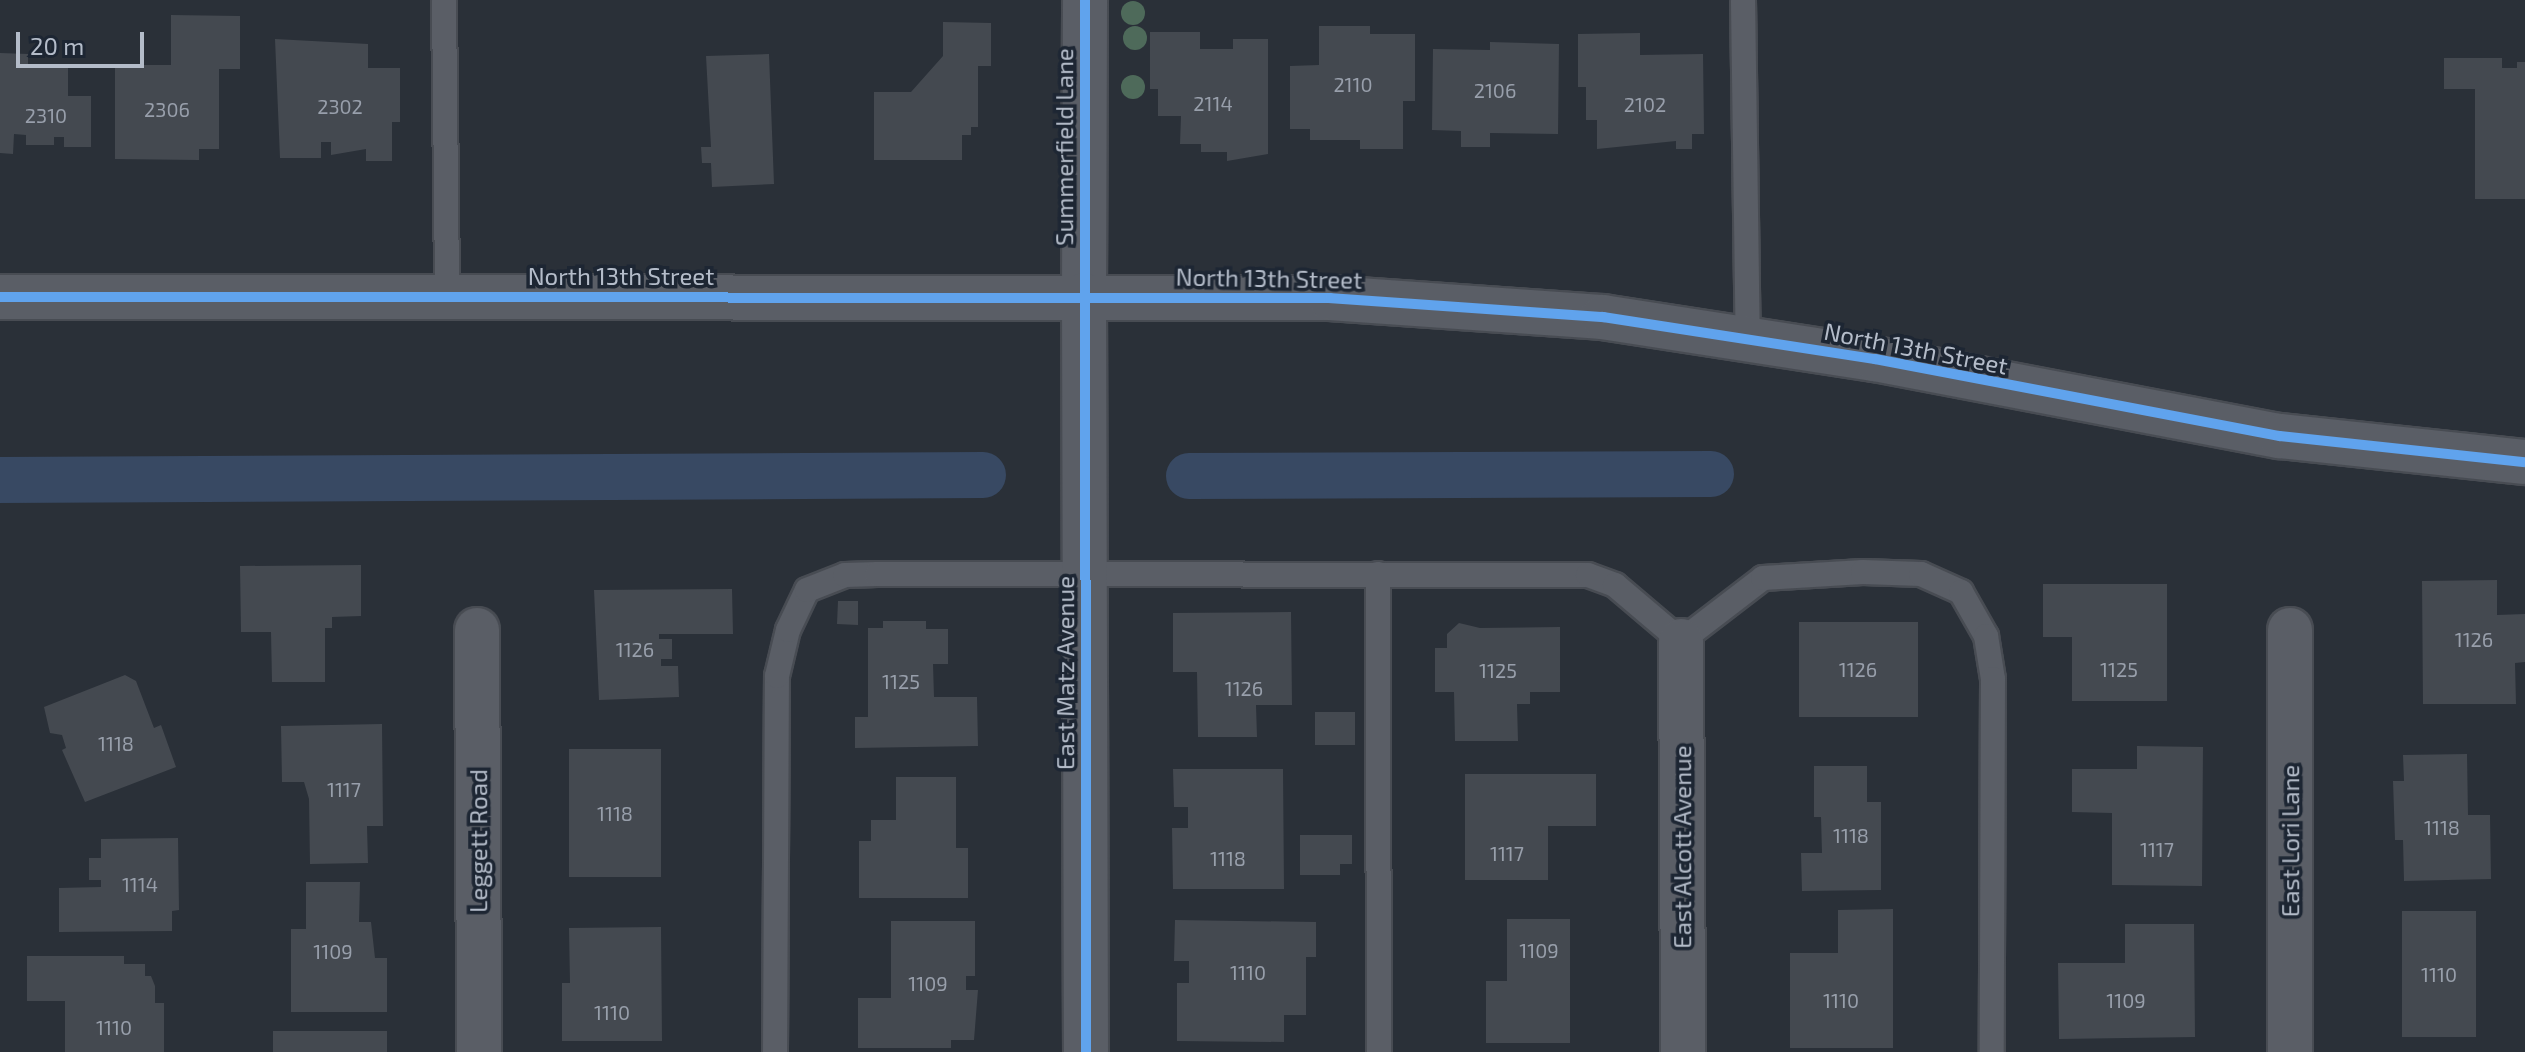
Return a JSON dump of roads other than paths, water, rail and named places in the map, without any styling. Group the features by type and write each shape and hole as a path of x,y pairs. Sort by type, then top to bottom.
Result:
{"street":[{"name":"Summerfield Lane","path":"1084,295 1085,0"},
{"name":"North 13th Street","path":"0,297 1084,295 1345,299 1603,317 1748,339 2280,436 2525,462"},
{"name":"East Matz Avenue","path":"1084,295 1086,1052"},
{"name":"Leggett Road","path":"477,630 479,1052"},
{"name":"East Lori Lane","path":"2290,630 2290,1052"},
{"name":"East Alcott Avenue","path":"1681,641 1683,1052"}],"lane":[{"path":"444,0 447,296"},
{"path":"1743,0 1748,339"},
{"path":"775,1052 777,676 788,630 807,590 845,575 1085,572 1588,575 1615,585 1681,641 1763,578 1863,572 1921,574 1961,592 1986,636 1993,679 1992,1052"},
{"path":"1378,574 1379,1052"}],"waterway":[{"path":"1189,476 1711,474"},
{"path":"0,480 983,475"}]}
